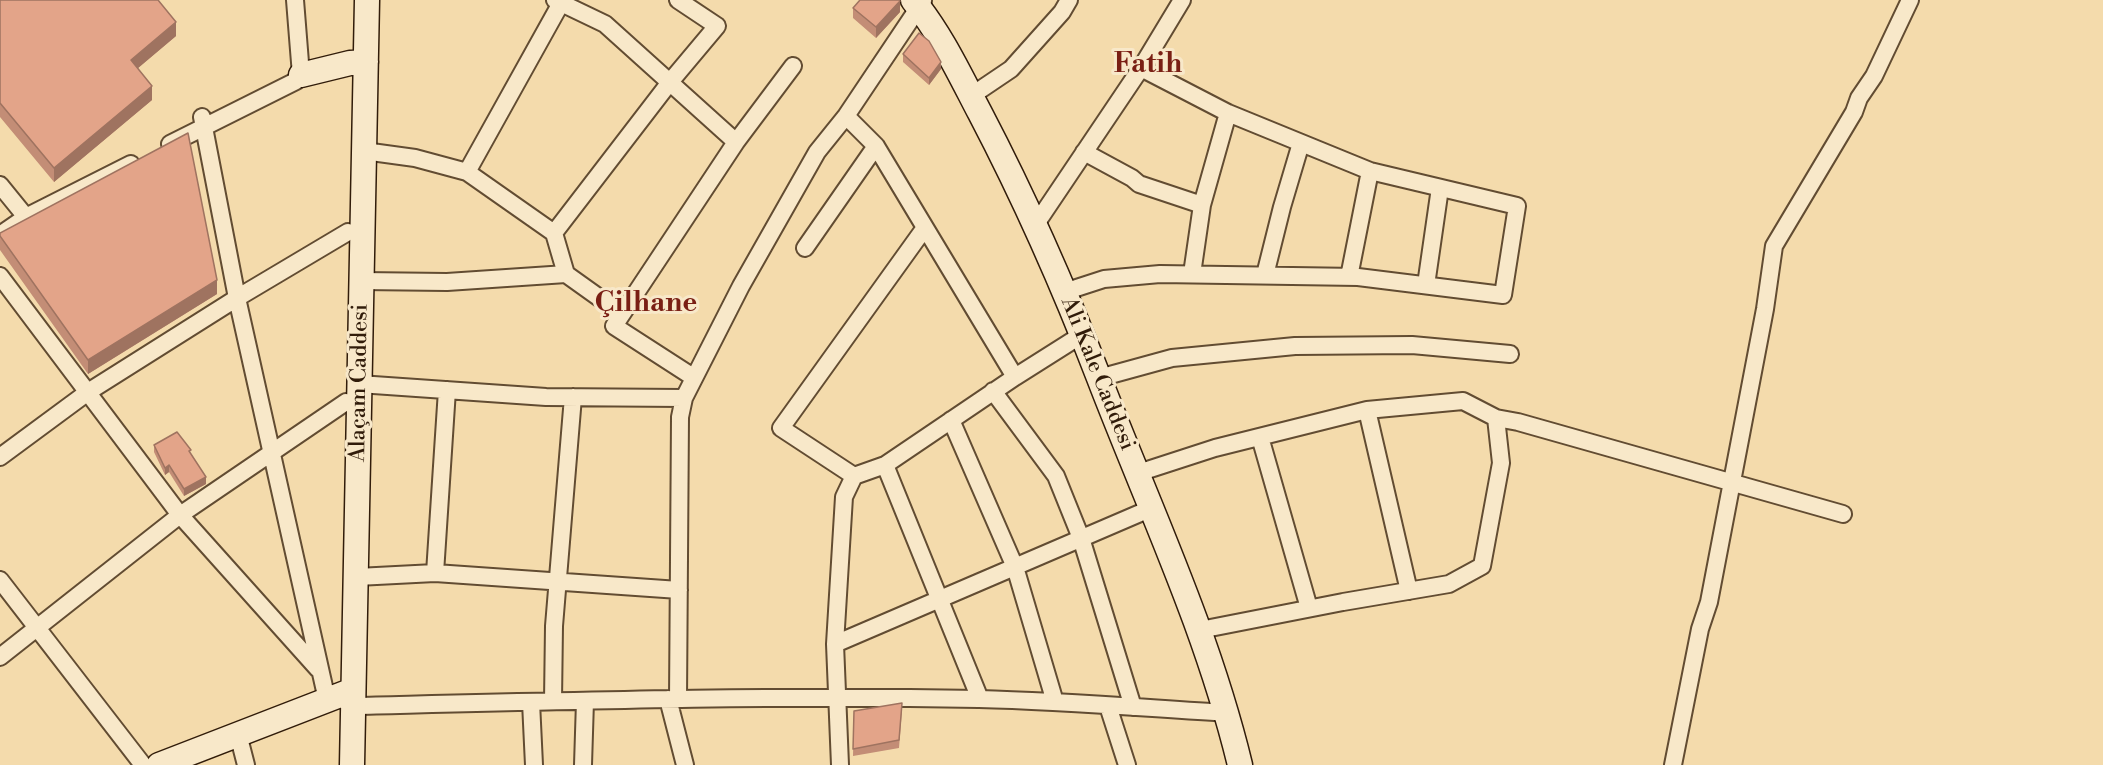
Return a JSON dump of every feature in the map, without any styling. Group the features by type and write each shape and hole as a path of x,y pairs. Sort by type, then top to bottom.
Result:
{"main road":[{"name":"Alaçam Caddesi","path":"352,0 363,151 361,281 353,393 343,698 352,765"},
{"name":"Alaçam Caddesi","path":"343,698 357,577 348,232 358,63 367,0"},
{"name":"Ali Kale Caddesi","path":"918,2 971,96 1036,224 1083,334 1200,630 1228,713 1240,765"},
{"path":"301,75 358,63"},
{"path":"159,765 238,734 343,698"}],"street":[{"path":"0,235 26,217 146,156 203,122 296,81 301,75 295,0"},
{"path":"554,233 670,81 717,26 678,0"},
{"path":"971,96 1011,69 1062,12 1069,0"},
{"path":"1036,224 1141,68 1182,0"},
{"path":"1673,765 1700,629 1708,602 1765,309 1774,246 1874,76 1910,0"},
{"path":"467,172 558,1 605,24 736,142"},
{"path":"685,765 673,699 679,590 680,417 684,398 741,286 817,152 846,116 918,2"},
{"path":"693,377 614,326 736,142 793,66"},
{"path":"1064,292 1104,279 1160,274 1192,274 1349,277 1503,295 1517,206 1370,171 1228,113 1141,68"},
{"path":"1192,274 1202,205 1228,113"},
{"path":"846,116 876,146 1015,377"},
{"path":"203,122 237,298 321,671"},
{"path":"1265,275 1301,143"},
{"path":"805,248 876,146"},
{"path":"363,151 415,158 467,172 554,233 566,274 622,314"},
{"path":"1084,153 1132,178 1138,184 1202,205"},
{"path":"1349,277 1370,171"},
{"path":"0,185 26,217"},
{"path":"1426,285 1440,188"},
{"path":"854,476 781,428 924,229"},
{"path":"0,457 87,392 348,232"},
{"path":"361,281 447,282 566,274"},
{"path":"0,276 180,515 343,698 531,702 673,699 980,699 1228,713"},
{"path":"840,765 835,644 844,497 854,476 885,465 993,391 1083,334"},
{"path":"1099,378 1172,358 1294,346 1412,345 1510,354"},
{"path":"0,657 180,515 353,393 447,390 573,397 684,398"},
{"path":"435,573 447,390"},
{"path":"993,391 1056,476 1081,538 1133,707"},
{"path":"553,701 557,580 573,397"},
{"path":"1138,474 1215,448 1367,410 1463,400 1496,418 1518,422 1843,513"},
{"path":"1367,410 1409,591"},
{"path":"1200,630 1449,584 1482,566 1500,463 1496,418"},
{"path":"951,420 1015,567 1055,702"},
{"path":"1260,437 1309,609"},
{"path":"885,465 980,699"},
{"path":"835,644 1152,508"},
{"path":"357,577 435,573 679,590"},
{"path":"0,580 143,765"},
{"path":"583,765 585,700"},
{"path":"531,702 534,765"},
{"path":"1108,706 1127,765"},
{"path":"238,734 246,765"}],"building":[{"path":"0,0 158,0 176,22 131,60 152,86 54,168 0,103"},
{"path":"860,0 900,1 876,27 853,8"},
{"path":"919,33 929,41 941,62 929,78 903,54"},
{"path":"188,133 217,280 88,360 0,233"},
{"path":"177,432 191,450 189,451 206,477 184,489 169,465 165,468 154,445"},
{"path":"902,703 899,740 853,749 854,711"}],"district":[{"name":"Fatih","path":"1148,65"},
{"name":"Çilhane","path":"646,304"}]}
